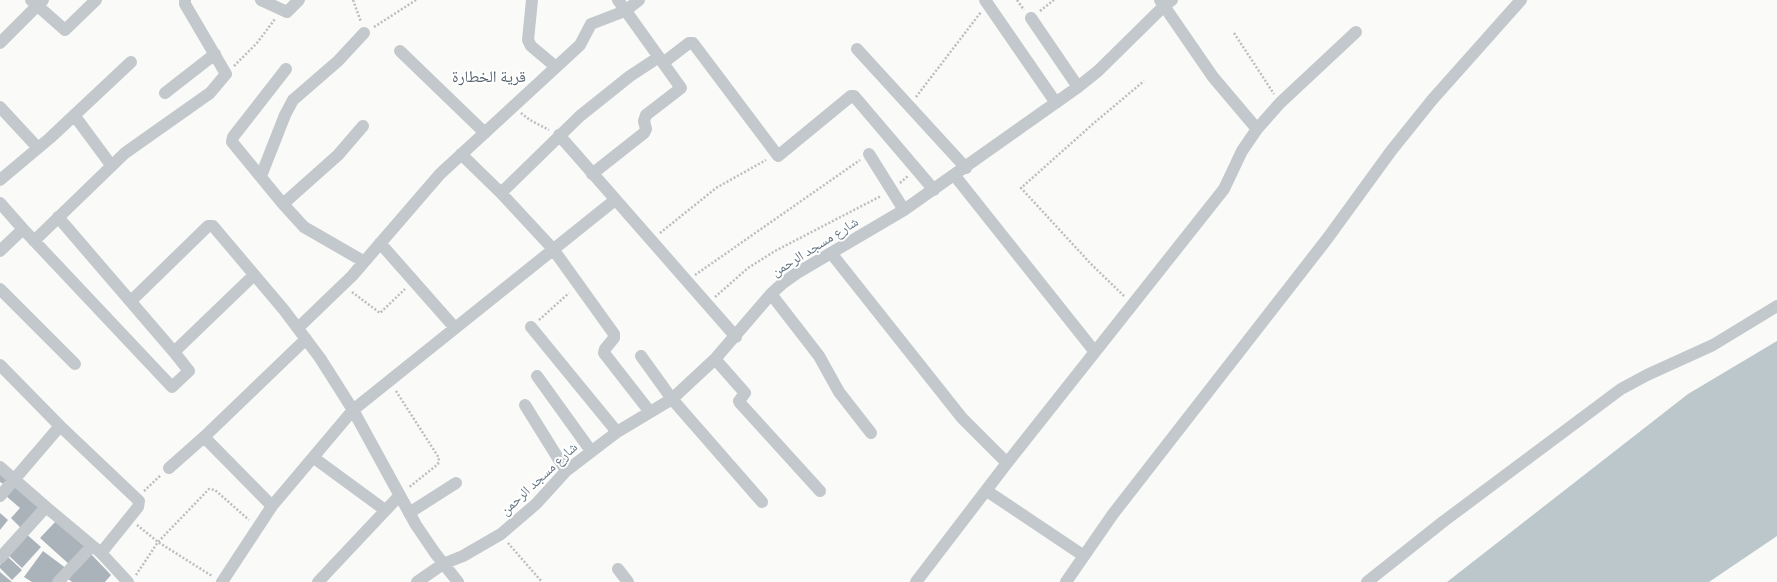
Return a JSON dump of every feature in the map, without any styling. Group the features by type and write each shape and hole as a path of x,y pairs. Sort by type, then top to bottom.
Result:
{"street":[{"path":"0,43 37,2 65,30 96,0"},
{"path":"34,241 111,165 146,137 210,93 226,74 185,4 186,0"},
{"path":"261,0 287,12 299,0"},
{"path":"532,0 529,43 556,67"},
{"path":"592,174 644,133 646,129 644,120 646,114 681,88 618,0"},
{"path":"298,328 343,285 430,184 580,45 591,24 625,11 639,0"},
{"path":"1066,582 1113,514 1327,239 1391,152 1432,100 1521,0"},
{"path":"986,2 1056,103"},
{"path":"1165,2 1213,77 1257,129"},
{"name":"شارع مسجد الرحمن","path":"417,582 443,564 462,556 501,534 536,504 566,471 591,451 617,432 672,399 736,337 771,294 797,273 904,210 966,168 1078,87 1098,71 1165,2"},
{"path":"1031,18 1078,87"},
{"path":"916,582 1007,463 1224,189 1242,151 1257,129 1280,103 1356,32"},
{"path":"260,176 285,115 293,100 338,60 364,33"},
{"path":"501,193 559,135 605,95 689,43 693,43 775,154 779,156 853,95 934,190"},
{"path":"857,49 910,105 966,168"},
{"path":"400,51 485,133"},
{"path":"165,93 214,54"},
{"path":"0,180 38,148 131,62"},
{"path":"286,70 232,140 295,218 314,234 363,261"},
{"path":"0,107 38,148"},
{"path":"74,115 111,165"},
{"path":"283,204 338,155 363,126"},
{"path":"559,135 615,200 708,303 736,337"},
{"path":"461,154 501,193 553,249 614,334 614,338 605,349 604,353 650,412"},
{"path":"869,154 904,210"},
{"path":"954,176 1095,352"},
{"path":"218,580 272,506 353,410 615,200"},
{"path":"0,203 172,387 189,371 58,217"},
{"path":"131,301 210,226 213,226 306,339 353,410 409,513 443,564 458,582"},
{"path":"0,252 23,229"},
{"path":"380,243 455,328"},
{"path":"831,254 954,408 1007,463"},
{"path":"174,352 254,275"},
{"path":"0,289 75,364"},
{"path":"771,294 819,356 839,392 871,433"},
{"path":"1367,582 1444,521 1622,389 1647,375 1713,345 1777,306"},
{"path":"531,327 617,432"},
{"path":"169,468 204,437 306,339"},
{"path":"641,356 672,399 762,502"},
{"path":"715,359 745,393 739,401 740,403 820,491"},
{"path":"0,365 60,426 136,498 139,504 129,519 97,550 58,582"},
{"path":"537,376 591,451"},
{"path":"524,405 566,471"},
{"path":"0,496 60,426"},
{"path":"204,437 272,506"},
{"path":"314,458 385,510"},
{"path":"0,467 131,579"},
{"path":"409,513 456,483"},
{"path":"987,491 1084,556"},
{"path":"318,582 400,495"},
{"path":"0,558 46,507"},
{"path":"618,569 628,582"}],"path":[{"path":"353,0 364,33 416,0"},
{"path":"1031,18 1054,0"},
{"path":"910,105 986,2"},
{"path":"226,74 257,43 282,10"},
{"path":"1234,33 1280,103"},
{"path":"1133,305 1091,264 1021,188 1144,81"},
{"path":"514,106 530,120 559,135"},
{"path":"652,241 716,188 775,154"},
{"path":"687,281 869,154"},
{"path":"708,303 748,268 775,251 892,190 916,169"},
{"path":"343,285 380,313 414,280"},
{"path":"531,327 578,285"},
{"path":"390,380 439,458 438,464 400,495"},
{"path":"136,498 169,468"},
{"path":"131,579 158,542 209,489 216,490 258,527"},
{"path":"129,519 158,542 218,580"},
{"path":"501,534 542,582"}],"shaded area":[{"path":"1777,341 1777,536 1709,582 1447,582 1688,394"}],"building":[{"path":"0,473 12,480 7,486 0,482"},
{"path":"16,485 42,507 22,529 11,518 20,508 6,496"},
{"path":"0,513 8,520 0,530"},
{"path":"57,520 89,546 70,565 40,538"},
{"path":"24,532 41,547 22,568 6,553"},
{"path":"43,551 67,569 55,582 32,582 24,577"},
{"path":"90,553 111,575 105,582 72,582 67,578"},
{"path":"8,557 22,570 12,580 0,568 0,565"},
{"path":"0,572 12,582 0,582"}],"district":[{"name":"قرية الخطارة","path":"489,77"}]}
